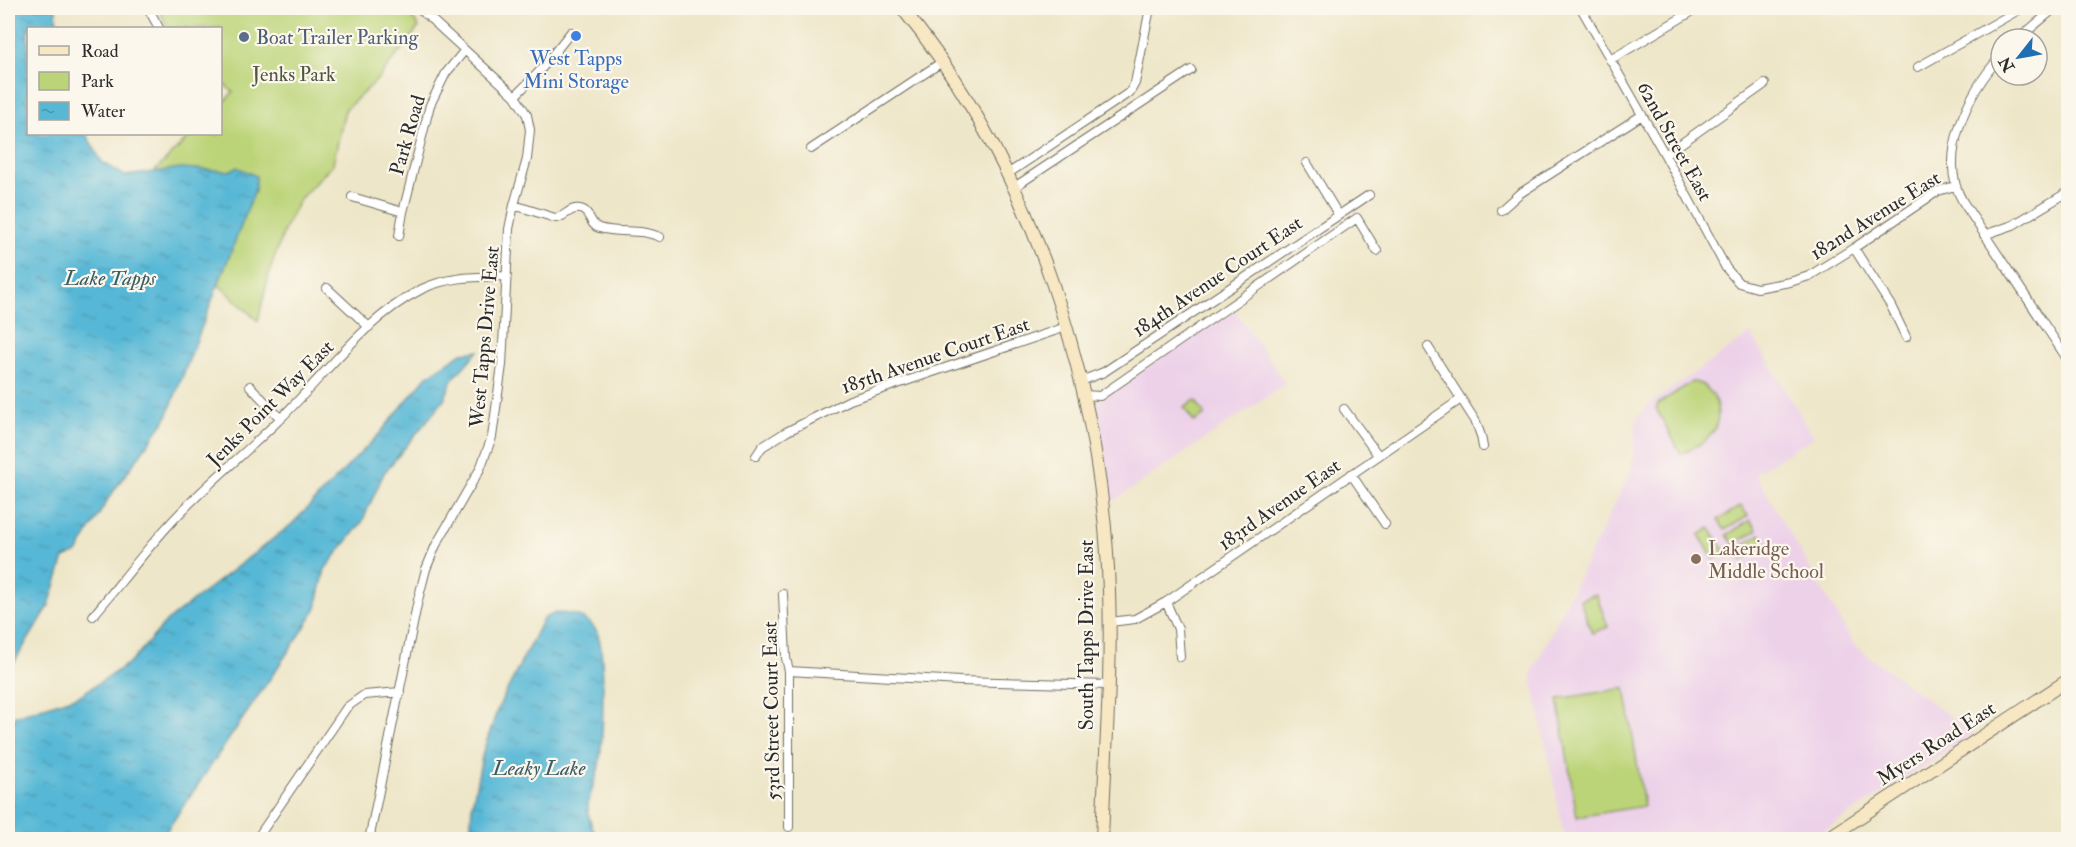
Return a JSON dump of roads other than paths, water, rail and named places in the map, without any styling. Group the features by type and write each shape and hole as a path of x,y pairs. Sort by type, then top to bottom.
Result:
{"street":[{"path":"148,8 158,27"},
{"name":"West Tapps Drive East","path":"369,840 426,569 436,545 480,469 492,437 502,365 509,229 527,159 530,130 527,115 516,96 419,8"},
{"name":"South Tapps Drive East","path":"902,8 942,62 974,114 1013,188 1043,260 1066,327 1081,381 1096,455 1104,511 1110,622 1102,840"},
{"path":"1006,175 1130,93 1135,83 1150,8"},
{"name":"62nd Street East","path":"1581,8 1726,268 1739,283 1746,286"},
{"path":"1610,60 1698,8"},
{"path":"1918,67 2022,8"},
{"path":"2032,27 2055,8"},
{"path":"516,96 571,32"},
{"name":"Park Road","path":"399,236 430,105 446,73 465,50"},
{"path":"811,149 942,62"},
{"path":"1013,188 1191,70"},
{"name":"182nd Avenue East","path":"1746,286 1769,287 1790,282 1825,267 1938,191 1955,186 1955,148 1966,108 1978,84 1989,71"},
{"path":"1665,155 1765,84"},
{"path":"1643,117 1501,210 1519,194 1643,117"},
{"path":"1307,164 1338,214"},
{"path":"1955,186 1984,235 2068,360"},
{"path":"1984,235 2013,225 2068,192"},
{"name":"184th Avenue Court East","path":"1081,381 1104,372 1369,195"},
{"path":"352,197 403,213"},
{"path":"514,205 555,218 563,216 570,210 580,209 587,213 597,228 612,231 651,232 660,237"},
{"path":"1084,395 1100,396 1357,218 1377,251"},
{"path":"1854,248 1891,306 1906,337"},
{"name":"Jenks Point Way East","path":"93,616 190,503 281,419 369,327 401,301 424,288 463,277 507,276"},
{"path":"327,288 369,327"},
{"name":"185th Avenue Court East","path":"756,456 762,447 786,432 850,400 1066,327"},
{"path":"1428,347 1476,422 1483,447"},
{"path":"250,386 281,419"},
{"name":"183rd Avenue East","path":"1110,622 1136,619 1166,602 1461,399"},
{"path":"1344,409 1378,455"},
{"path":"1351,474 1385,524"},
{"name":"53rd Street Court East","path":"783,594 786,658 789,671 789,827"},
{"path":"1166,602 1178,629 1180,657"},
{"path":"789,671 1000,683 1108,685"},
{"name":"Myers Road East","path":"1825,840 2068,680"},
{"path":"256,840 347,707 364,695 400,692"}],"water":[{"name":"Lake Tapps","path":"8,8 56,8 57,27 27,27 27,135 87,135 102,162 125,176 181,168 229,171 237,167 256,176 255,190 166,419 108,499 77,553 64,558 48,608 8,672"},
{"path":"478,351 452,380 444,400 384,473 362,522 325,569 316,608 303,630 161,839 8,839 8,727 15,716 79,696 131,662 167,621 292,524 380,433 426,377 462,353"},
{"name":"Leaky Lake","path":"554,613 573,615 589,622 597,632 600,642 603,676 602,737 599,765 588,809 598,839 470,839 472,805 483,752 498,708 543,619"}],"place":[{"name":"West Tapps Mini Storage","path":"576,36"},
{"name":"Boat Trailer Parking","path":"244,37"},
{"name":"Lakeridge Middle School","path":"1696,559"}],"park label":[{"name":"Jenks Park","path":"294,74"}]}
